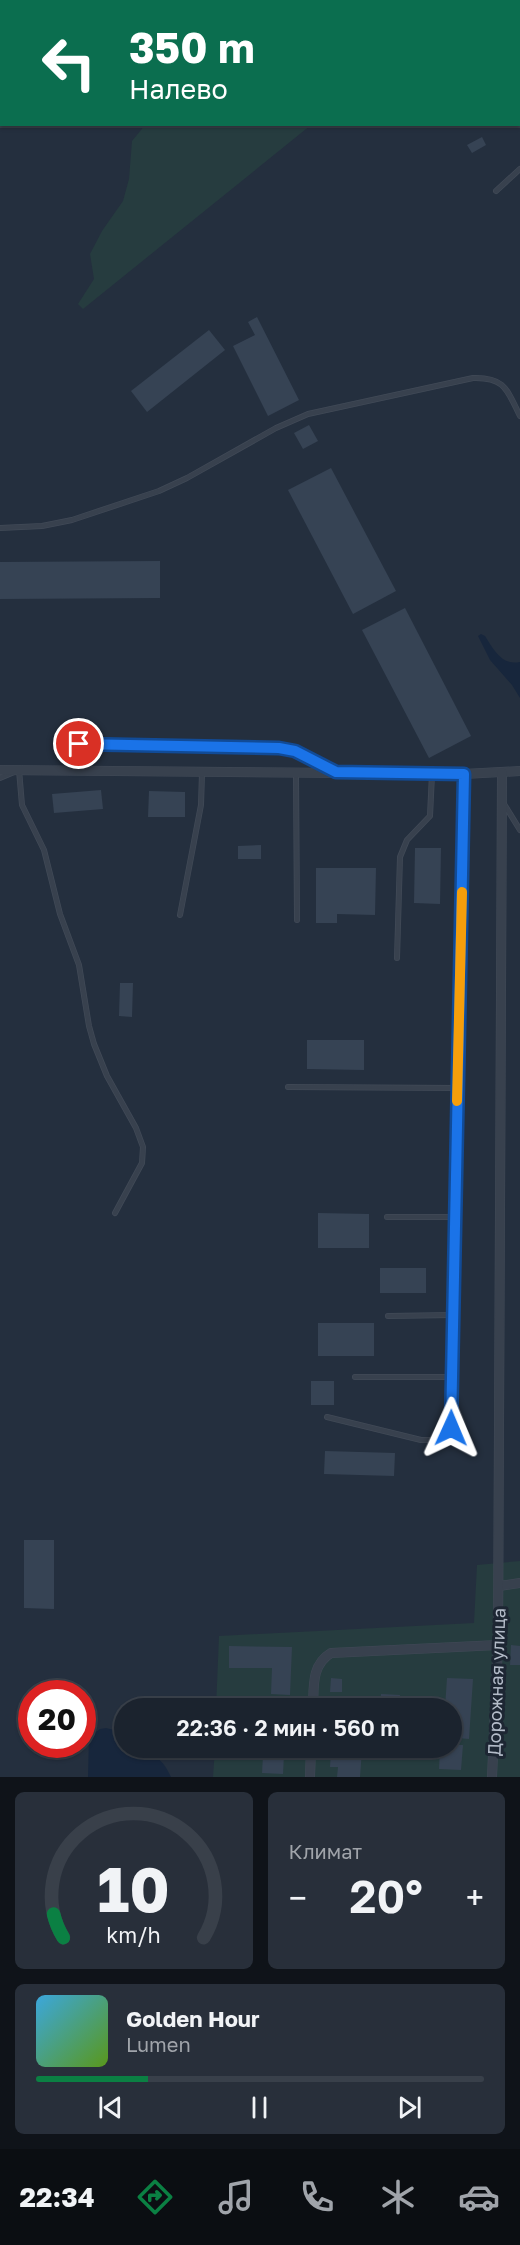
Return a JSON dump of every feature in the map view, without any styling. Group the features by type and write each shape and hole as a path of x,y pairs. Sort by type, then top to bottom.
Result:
{"street":[{"path":"0,770 432,774 520,771"},
{"name":"Дорожная улица","path":"492,1777 499,1586 502,773"},
{"path":"499,1586 520,1583"},
{"path":"314,1698 315,1673 324,1657 331,1653 498,1645"},
{"path":"310,1777 311,1758"}],"lane":[{"path":"496,191 520,169"},
{"path":"0,528 42,526 72,520 159,491 187,478 276,428 308,414 473,378 485,377 498,381 507,391 520,416"},
{"path":"56,744 279,748 295,751 336,772"},
{"path":"0,778 19,770 22,805 44,850 60,914 79,965 94,1044 107,1076 136,1128 143,1147 142,1163 115,1213"},
{"path":"180,915 201,805 202,771"},
{"path":"296,772 297,920"},
{"path":"397,958 400,857 407,840 430,816 432,774"},
{"path":"327,1417 421,1440 445,1438 451,1428 464,774"},
{"path":"502,801 520,830"},
{"path":"288,1087 458,1088"},
{"path":"387,1217 455,1217"},
{"path":"388,1316 453,1315"},
{"path":"355,1377 452,1377"}],"green space":[{"path":"144,126 310,126 83,309 78,304 94,279 90,254 102,231 123,201 129,179 132,141"},
{"path":"520,1561 520,1777 213,1777 214,1758 462,1758 462,1698 216,1698 219,1636 474,1623 477,1565"}],"water":[{"path":"481,634 503,659 508,662 520,662 520,698 490,660 478,636"},
{"path":"100,1729 114,1730 114,1758 157,1758 171,1777 88,1777 88,1758 96,1758 96,1732"}],"building":[{"path":"482,137 486,145 472,153 467,145"},
{"path":"257,317 299,400 268,416 233,346 255,335 248,322"},
{"path":"209,330 225,350 147,412 131,391"},
{"path":"309,425 318,441 303,449 294,433"},
{"path":"331,468 396,591 353,614 288,490"},
{"path":"160,561 160,598 0,599 0,562"},
{"path":"405,608 471,736 429,758 362,630"},
{"path":"101,790 103,809 54,813 52,794"},
{"path":"149,791 185,792 185,817 148,817"},
{"path":"261,845 261,859 238,859 238,846"},
{"path":"415,848 441,848 440,904 414,903"},
{"path":"316,868 376,868 375,915 337,914 337,923 316,923"},
{"path":"120,983 133,983 132,1017 119,1016"},
{"path":"307,1040 364,1040 364,1070 307,1069"},
{"path":"318,1213 369,1214 369,1248 318,1248"},
{"path":"380,1268 426,1268 426,1293 380,1293"},
{"path":"318,1323 374,1323 374,1356 318,1356"},
{"path":"311,1381 334,1381 334,1405 311,1405"},
{"path":"325,1451 395,1453 394,1476 324,1474"},
{"path":"24,1540 54,1540 54,1609 24,1608"},
{"path":"511,1645 520,1646 520,1665 510,1665"},
{"path":"229,1646 292,1647 290,1695 271,1694 272,1668 229,1668"},
{"path":"331,1678 342,1679 342,1692 330,1692"},
{"path":"447,1678 473,1679 469,1739 462,1738 462,1698 446,1698"},
{"path":"381,1694 400,1695 400,1698 381,1698"},
{"path":"263,1758 284,1758 283,1774 262,1773"},
{"path":"330,1758 361,1758 360,1777 337,1777 338,1767 330,1767"},
{"path":"440,1758 462,1758 461,1770 439,1769"}],"slow traffic":[{"path":"457,1101 462,892"}],"route":[{"path":"79,744 279,748 295,751 336,772 464,774 451,1428"}]}
